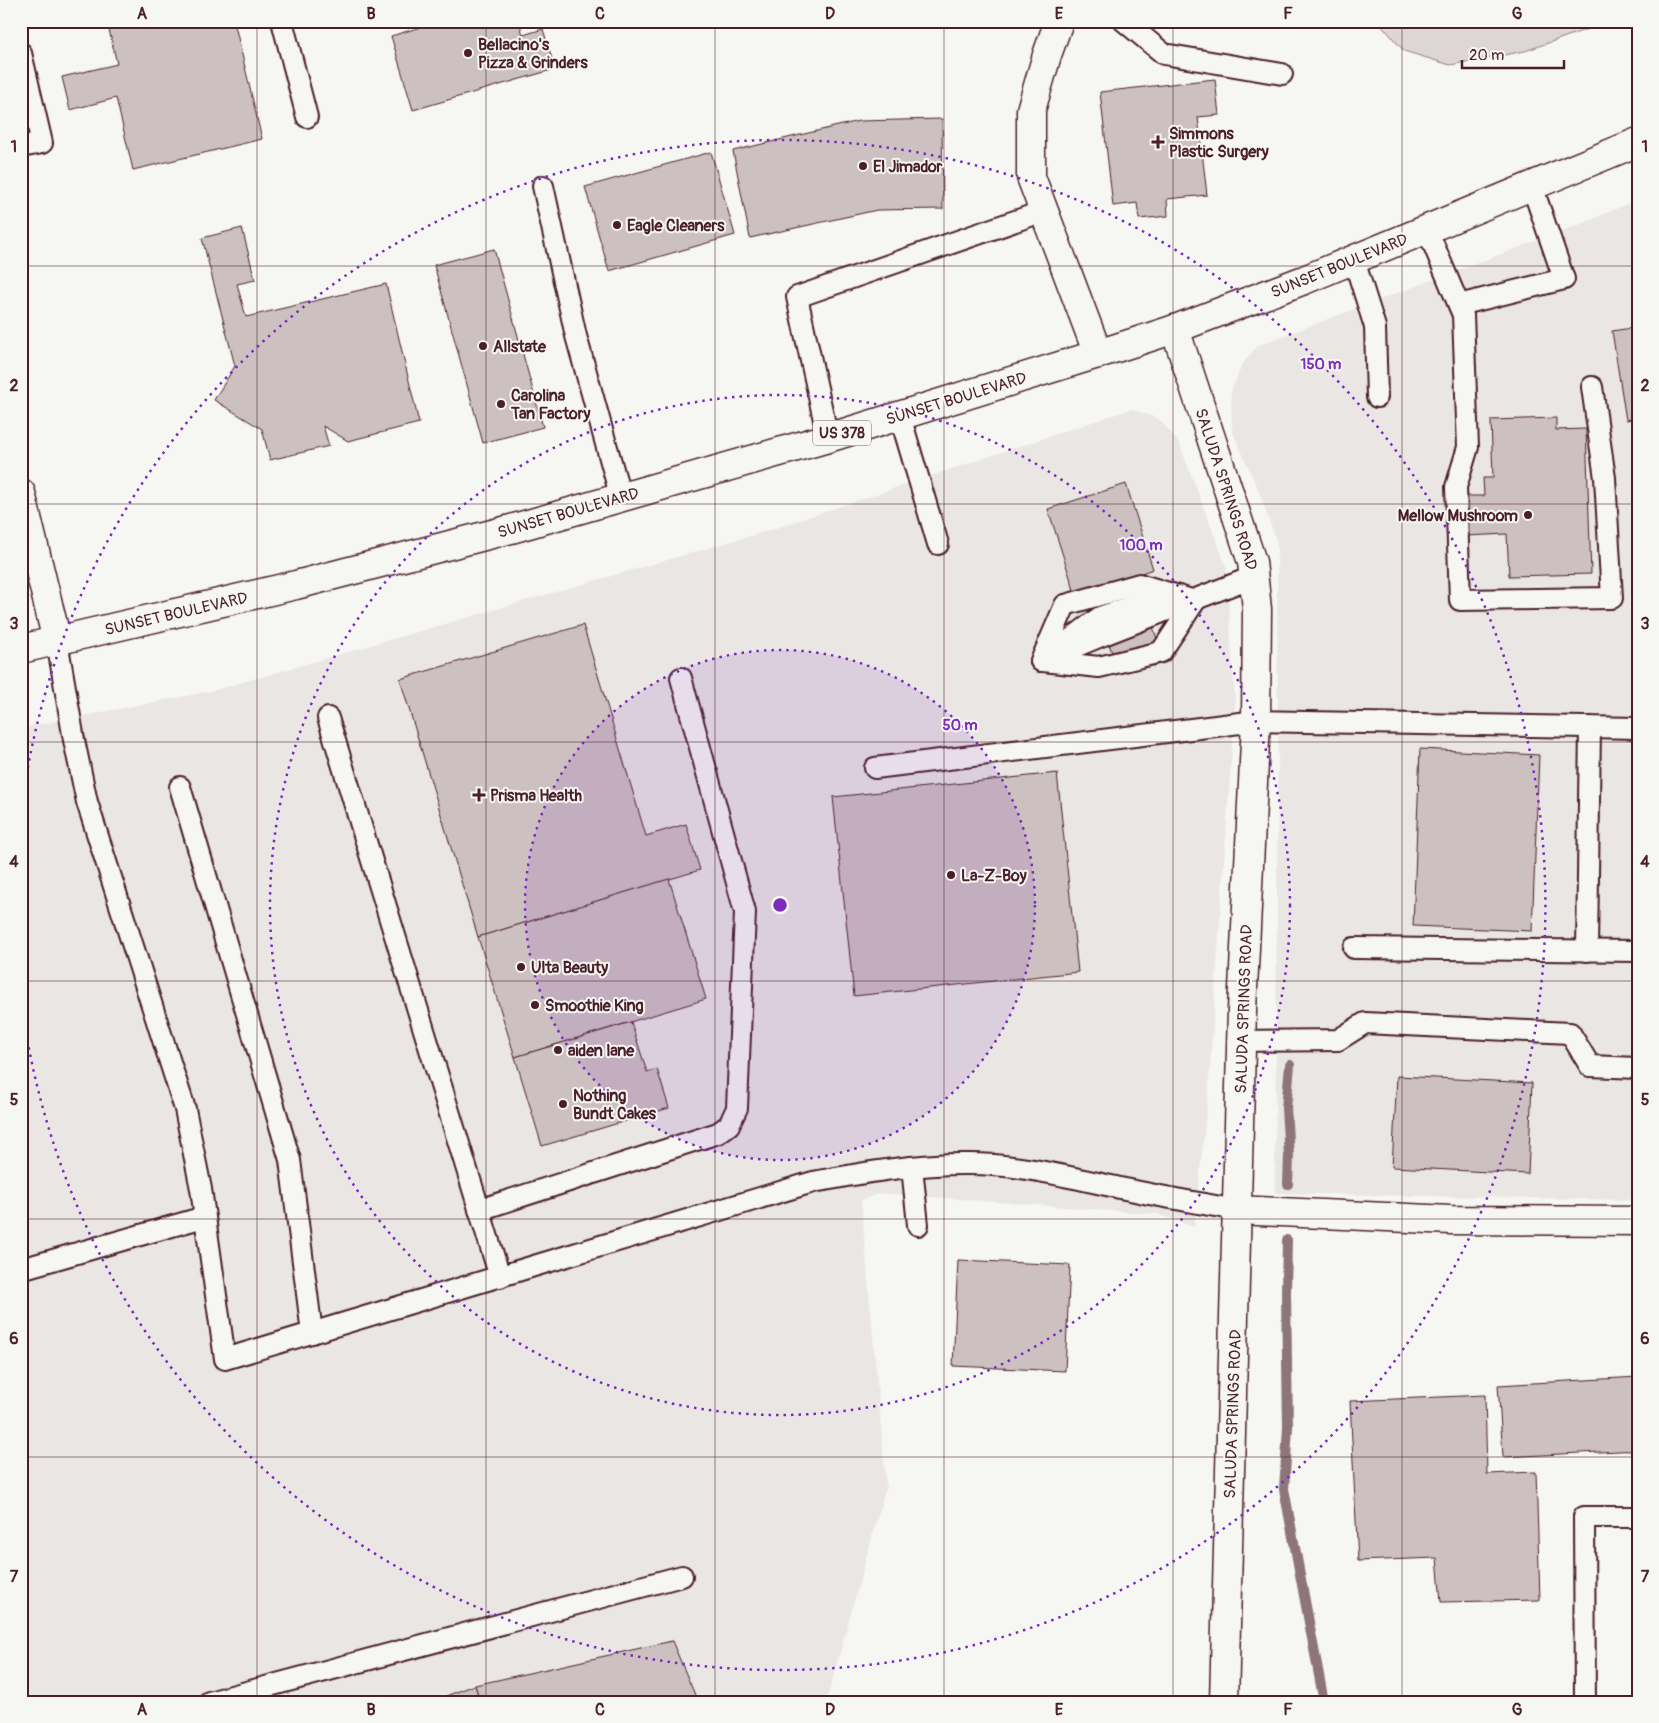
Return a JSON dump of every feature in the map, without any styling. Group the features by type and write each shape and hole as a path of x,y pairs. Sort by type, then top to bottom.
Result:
{"street":[{"path":"1059,21 1031,110 1031,177 1098,354"},
{"name":"SUNSET BOULEVARD","path":"21,648 306,583 511,529 900,416 1175,328 1354,260 1638,142"},
{"name":"SALUDA SPRINGS ROAD","path":"1175,328 1252,562 1255,576 1257,609 1256,721 1241,1041 1224,1702"},
{"path":"21,494 57,641"},
{"path":"1238,1210 1451,1220 1638,1221"}],"lane":[{"path":"282,21 307,117"},
{"path":"1124,21 1164,54 1282,74"},
{"path":"21,53 42,143 21,147"},
{"path":"543,186 576,336 621,498"},
{"path":"1459,305 1564,279 1532,186"},
{"path":"828,438 797,297 1044,211"},
{"path":"1427,229 1463,315 1468,447 1456,487 1460,600 1612,598 1605,478 1592,387"},
{"path":"1354,260 1375,326 1377,397"},
{"path":"900,416 938,544"},
{"path":"1041,661 1255,576"},
{"path":"1041,661 1065,605 1139,584 1195,600"},
{"path":"1041,661 1098,667 1161,652 1195,600"},
{"path":"57,641 87,802 185,1108 201,1189 225,1359 813,1182 878,1170 965,1164 1017,1168 1059,1174 1238,1210"},
{"path":"479,1210 718,1133 730,1125 738,1108 745,912 680,678"},
{"path":"328,718 500,1277"},
{"path":"875,768 1256,721 1638,728"},
{"path":"1587,951 1590,727"},
{"path":"180,787 290,1160 312,1333"},
{"path":"1354,948 1638,951"},
{"path":"1241,1041 1338,1040 1365,1023 1570,1033 1590,1066 1638,1068"},
{"path":"912,1167 918,1225"},
{"path":"28,1267 204,1217"},
{"path":"1584,1702 1584,1517 1638,1517"},
{"path":"209,1702 682,1576"}],"shaded area":[{"path":"1378,21 1611,21 1525,51 1450,65 1404,51"},
{"path":"1638,199 1638,1200 1275,1193 1278,744 1277,543 1260,494 1232,430 1231,392 1242,365 1257,346 1589,221"},
{"path":"1131,409 1159,419 1179,443 1226,566 1235,702 1208,1095 1194,1227 1157,1214 881,1193 861,1200 886,1486 826,1702 21,1702 21,728 212,691 764,532"}],"building":[{"path":"107,21 234,21 262,139 133,170 116,98 70,110 62,77 117,64"},
{"path":"441,21 519,21 523,35 543,29 555,69 413,110 391,36"},
{"path":"1215,79 1219,115 1198,117 1207,195 1167,199 1168,216 1139,219 1137,203 1113,206 1100,92"},
{"path":"942,119 943,209 877,210 750,238 733,151 859,121"},
{"path":"711,152 735,235 609,271 585,187"},
{"path":"242,228 255,280 237,284 246,317 386,284 419,423 348,441 323,426 329,446 270,460 262,429 214,400 235,366 202,238"},
{"path":"494,249 543,427 483,443 434,265"},
{"path":"1638,327 1638,418 1626,420 1612,331"},
{"name":"Mellow Mushroom","path":"1556,418 1556,430 1586,429 1591,574 1509,576 1507,534 1467,536 1466,496 1484,496 1483,478 1493,478 1491,420"},
{"path":"1126,484 1153,569 1136,575 1158,642 1113,656 1091,588 1075,593 1048,509"},
{"path":"583,625 646,836 686,824 700,870 478,937 400,679"},
{"path":"1420,749 1539,755 1532,931 1413,926"},
{"path":"1057,773 1078,972 854,996 833,797"},
{"path":"669,879 706,999 515,1057 478,937"},
{"path":"631,1022 647,1072 657,1069 669,1108 542,1146 515,1057"},
{"path":"1397,1076 1532,1083 1528,1174 1392,1167"},
{"path":"958,1260 1070,1265 1065,1371 953,1366"},
{"path":"1638,1377 1638,1450 1503,1457 1498,1385"},
{"path":"1485,1395 1487,1474 1536,1472 1540,1600 1441,1602 1437,1558 1358,1561 1350,1401"},
{"path":"672,1641 698,1702 480,1702 475,1685"},
{"path":"475,1685 480,1702 430,1702"}],"waterway":[{"path":"1288,1184 1289,1156 1286,1108 1290,1065"},
{"path":"1287,1240 1288,1427 1284,1489 1324,1702"}],"place":[{"name":"Bellacino's Pizza & Grinders","path":"468,53"},
{"name":"Simmons Plastic Surgery","path":"1158,142"},
{"name":"El Jimador","path":"863,166"},
{"name":"Eagle Cleaners","path":"617,225"},
{"name":"Allstate","path":"483,346"},
{"name":"Carolina Tan Factory","path":"501,404"},
{"name":"Mellow Mushroom","path":"1528,515"},
{"name":"Prisma Health","path":"479,795"},
{"name":"La-Z-Boy","path":"951,875"},
{"name":"Ulta Beauty","path":"521,967"},
{"name":"Smoothie King","path":"535,1005"},
{"name":"aiden lane","path":"558,1050"},
{"name":"Nothing Bundt Cakes","path":"563,1104"}]}
